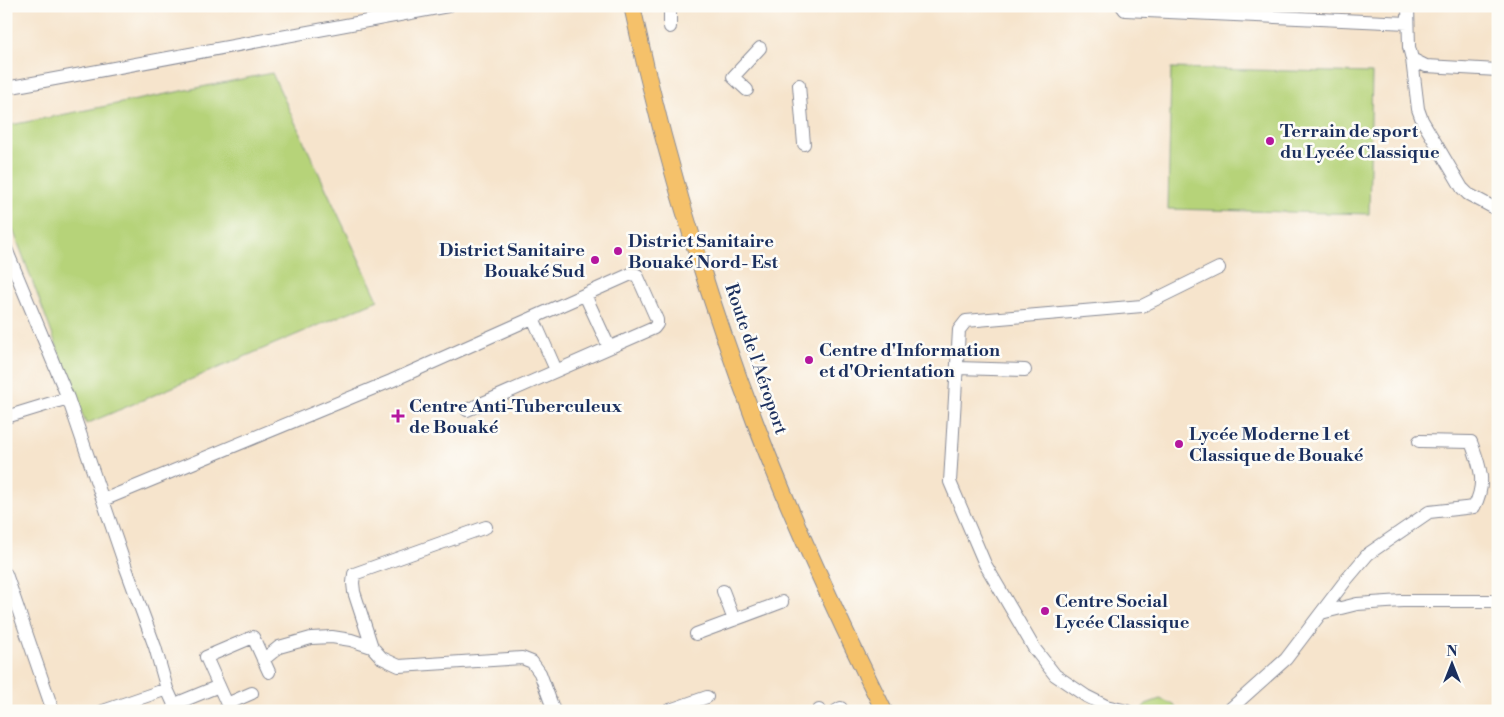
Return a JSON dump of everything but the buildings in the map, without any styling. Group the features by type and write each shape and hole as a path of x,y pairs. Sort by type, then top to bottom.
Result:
{"main road":[{"name":"Route de l'Aéroport","path":"632,6 671,164 714,302 755,422 813,562 884,711"}],"street":[{"path":"6,88 422,8 448,6"},
{"path":"670,6 670,27"},
{"path":"1122,6 1125,10 1408,22"},
{"path":"1408,6 1409,47 1418,109 1422,120 1462,188 1468,194 1498,210"},
{"path":"747,90 733,77 760,48"},
{"path":"1412,59 1426,66 1498,70"},
{"path":"799,85 804,144"},
{"path":"6,249 68,398 126,568 156,647 167,689 176,708 219,686"},
{"path":"1127,711 1106,706 1086,696 1055,675 1034,648 985,564 950,482 959,330 966,321 1142,306 1219,268"},
{"path":"103,500 391,381 630,274 637,275 657,324 654,328 468,410"},
{"path":"585,295 609,347"},
{"path":"533,318 556,370"},
{"path":"957,368 1025,370"},
{"path":"6,417 68,398"},
{"path":"1228,711 1286,659 1368,554 1429,512 1474,507 1481,495 1481,468 1471,442 1419,441"},
{"path":"486,527 354,574 352,582 354,592 372,647 382,658 399,666 522,658 532,662 540,673 554,711"},
{"path":"6,574 53,711"},
{"path":"723,591 734,620"},
{"path":"1321,613 1357,604 1402,601 1498,601"},
{"path":"696,634 782,602"},
{"path":"252,693 227,704 206,657 253,637 266,666 279,647 312,638 332,637 352,640 372,647"},
{"path":"103,711 167,689"},
{"path":"667,711 707,697"}],"green space":[{"name":"Terrain de sport du Lycée Classique","path":"1171,68 1372,73 1369,214 1168,209"},
{"path":"272,73 378,300 86,424 6,211 6,126"},
{"path":"1160,699 1173,704 1178,711 1140,711 1146,704"}],"place":[{"name":"Terrain de sport du Lycée Classique","path":"1270,141"},
{"name":"District Sanitaire Bouaké Nord- Est","path":"618,251"},
{"name":"District Sanitaire Bouaké Sud","path":"595,260"},
{"name":"Centre d'Information et d'Orientation","path":"809,360"},
{"name":"Centre Anti-Tuberculeux de Bouaké","path":"398,416"},
{"name":"Lycée Moderne 1 et Classique de Bouaké","path":"1179,444"},
{"name":"Centre Social Lycée Classique","path":"1045,611"}]}
